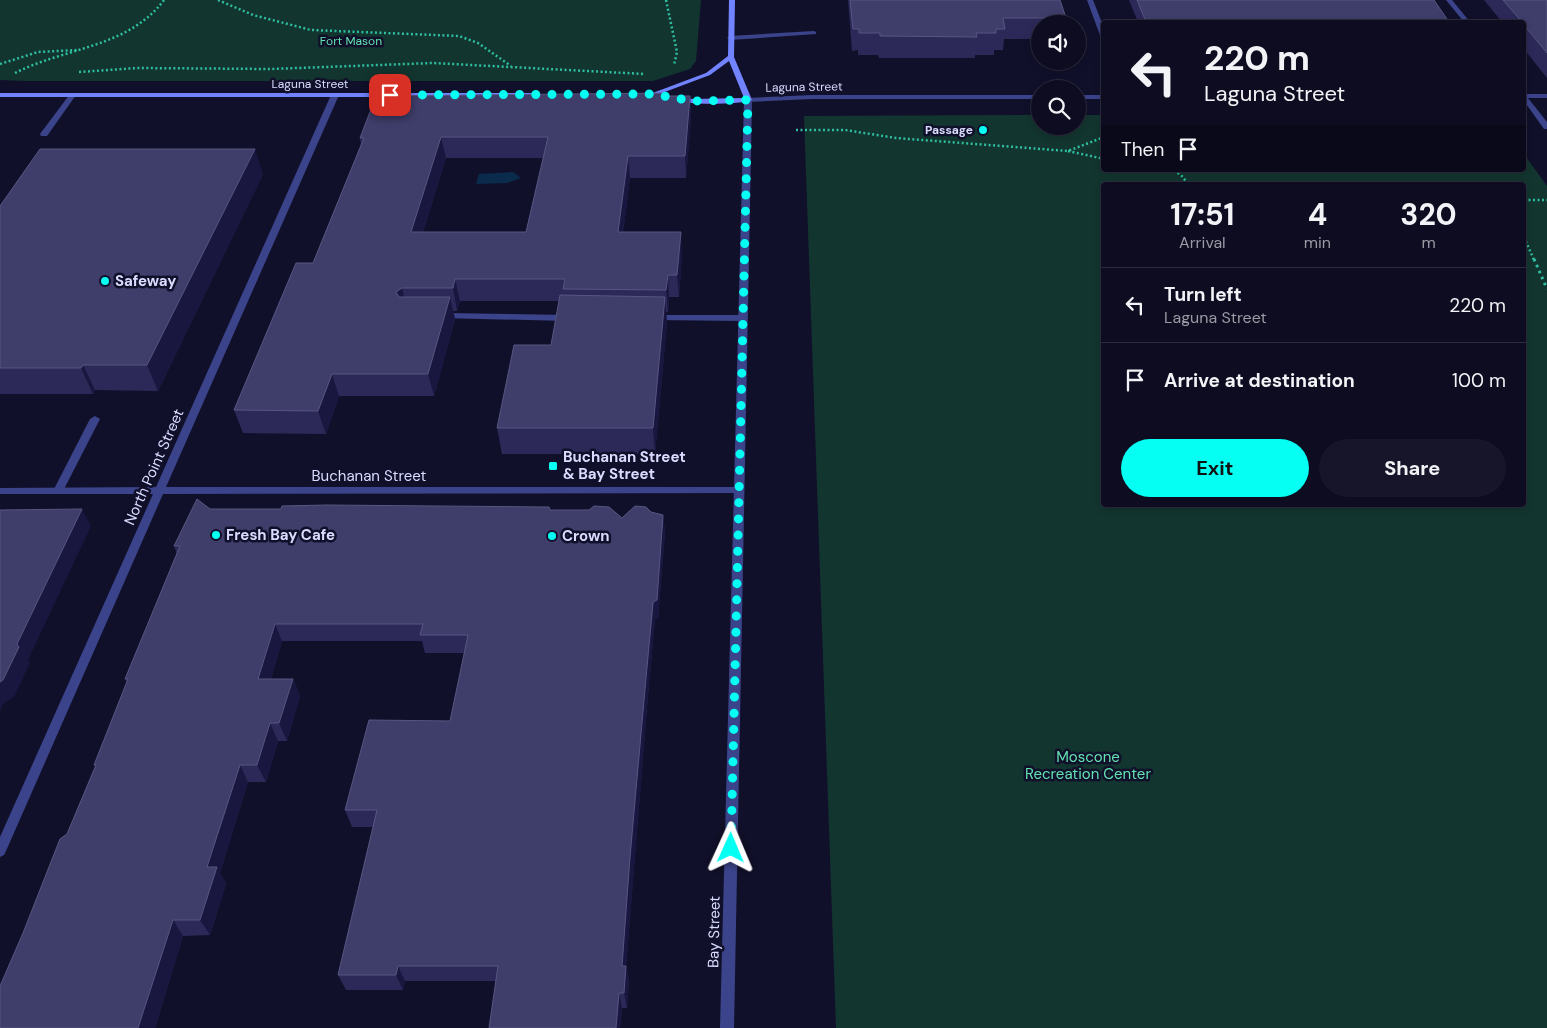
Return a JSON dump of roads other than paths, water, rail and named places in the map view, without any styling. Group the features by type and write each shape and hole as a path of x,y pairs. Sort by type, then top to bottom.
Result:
{"main road":[{"name":"Bay Street","path":"732,0 731,57 748,100"},
{"path":"652,94 708,74 731,57"},
{"name":"Laguna Street","path":"0,95 537,94"},
{"name":"Laguna Street","path":"642,94 693,101 748,100"}],"street":[{"path":"1090,0 1101,30"},
{"path":"1450,0 1465,20"},
{"path":"730,38 814,32"},
{"path":"44,134 72,95"},
{"name":"North Point Street","path":"0,851 335,95"},
{"path":"1526,97 1547,96"},
{"name":"Laguna Street","path":"748,100 812,97 1031,97"},
{"path":"1086,97 1101,97"},
{"name":"Bay Street","path":"727,1028 748,100"},
{"path":"1526,100 1547,127"},
{"path":"436,316 582,318"},
{"path":"650,318 743,318"},
{"path":"58,491 95,419"},
{"name":"Buchanan Street","path":"0,491 739,490"}],"water":[{"path":"513,172 521,178 507,183 476,184 479,174"}],"place":[{"name":"Passage","path":"983,130"},
{"name":"Safeway","path":"105,281"},
{"name":"Buchanan Street & Bay Street","path":"553,466"},
{"name":"Fresh Bay Cafe","path":"216,535"},
{"name":"Crown","path":"552,536"}],"park label":[{"name":"Fort Mason","path":"351,41"},
{"name":"Moscone Recreation Center","path":"1088,766"}]}
